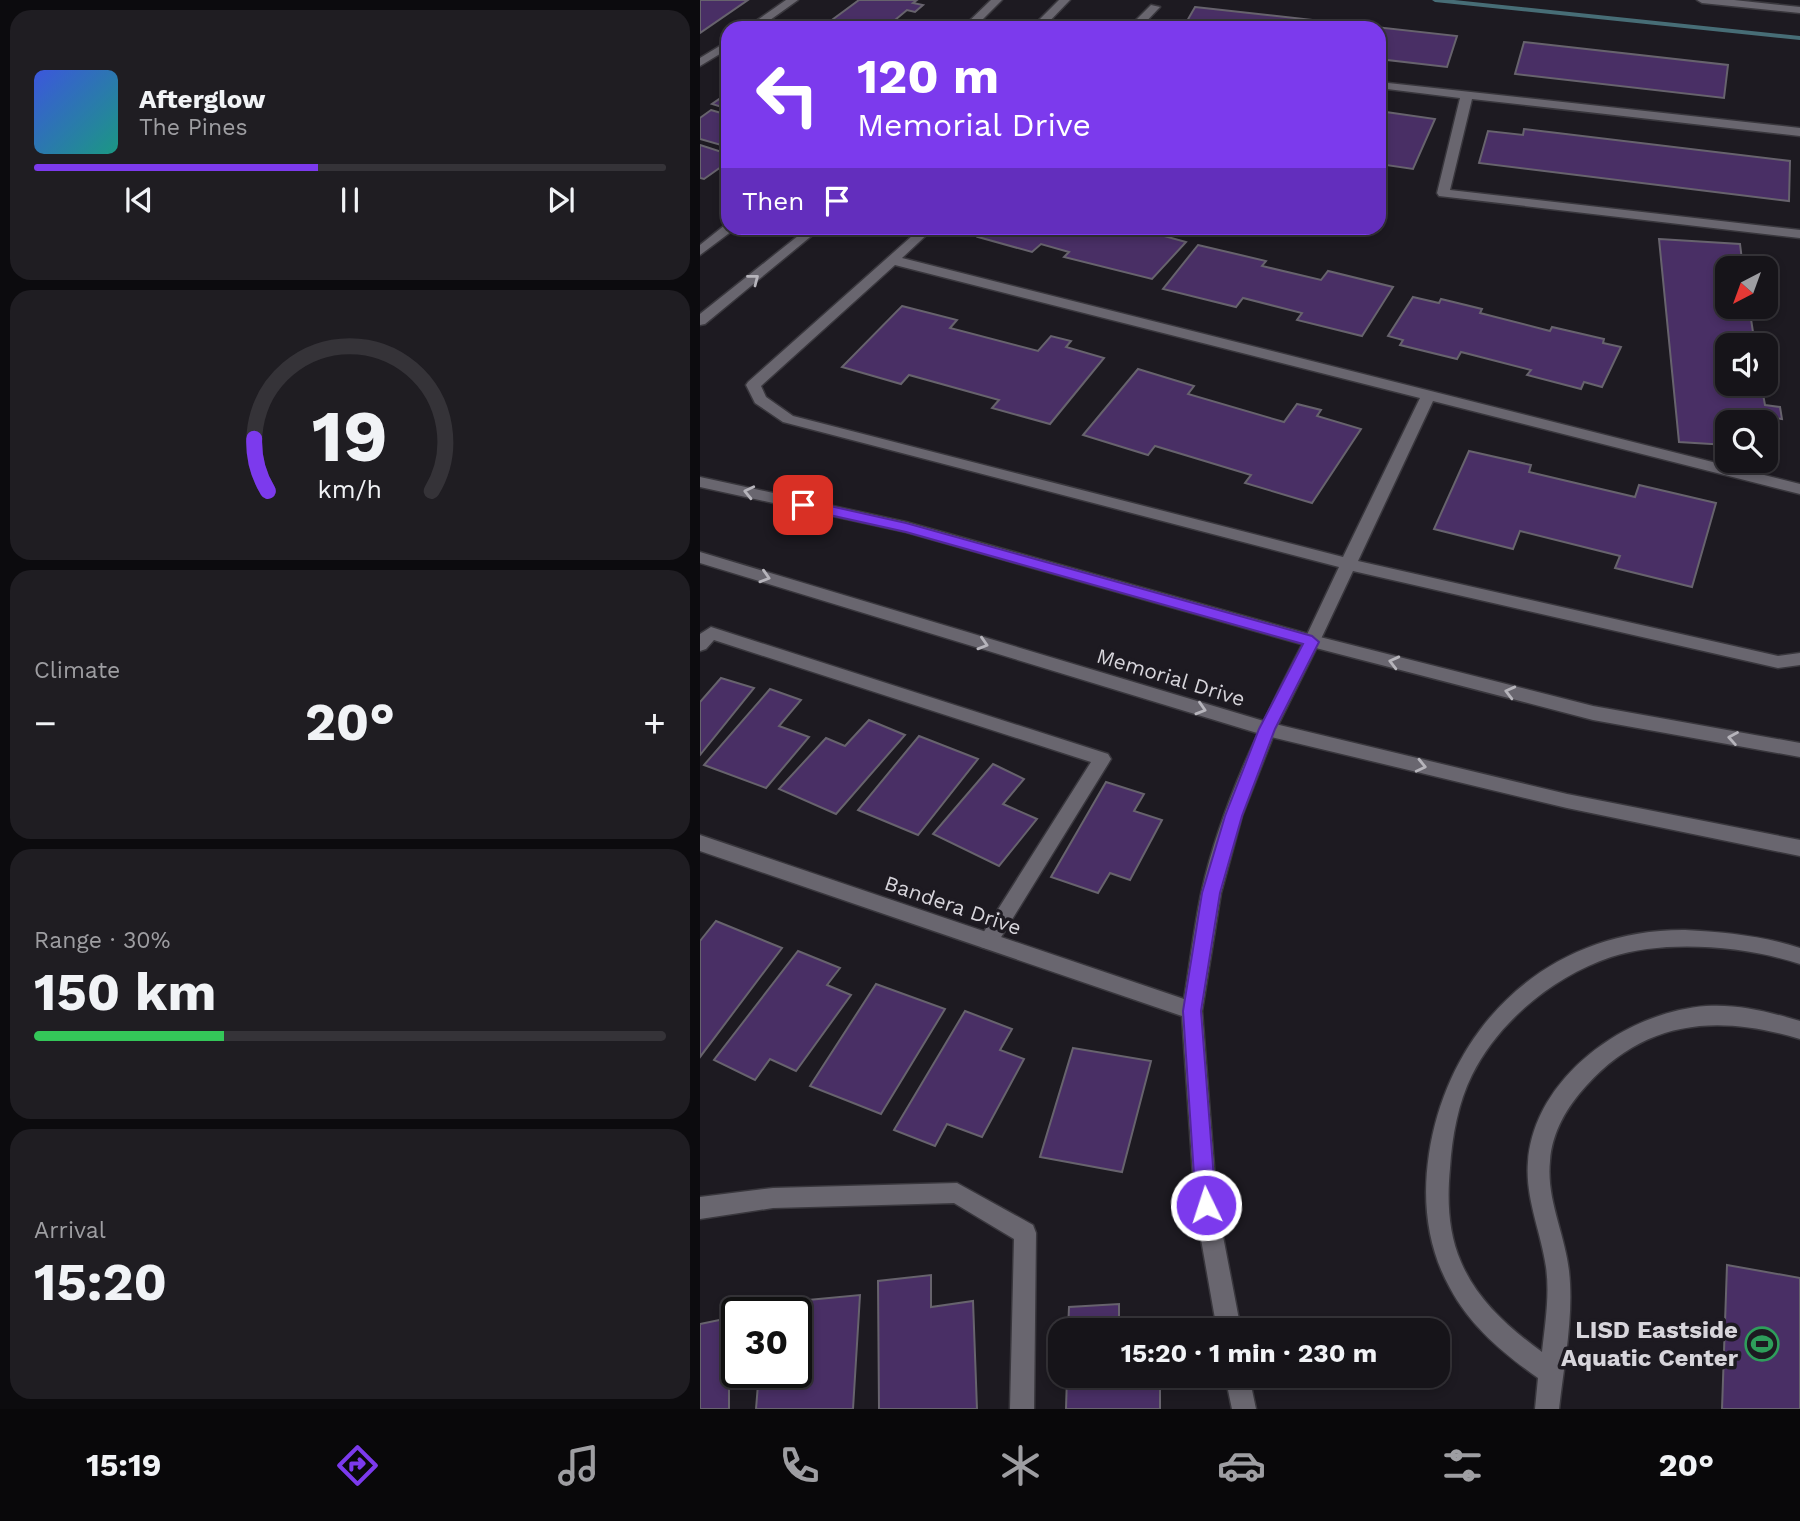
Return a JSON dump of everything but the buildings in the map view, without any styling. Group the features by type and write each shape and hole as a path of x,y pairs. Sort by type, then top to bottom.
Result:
{"main road":[{"path":"762,21 793,0"},
{"path":"975,21 997,0"},
{"path":"1044,21 1065,0"},
{"path":"1702,0 1800,10"},
{"path":"1141,21 1155,7"},
{"path":"700,63 721,49"},
{"path":"1386,86 1800,132"},
{"path":"1467,94 1443,193 1800,234"},
{"path":"700,251 721,235"},
{"path":"700,321 806,235"},
{"path":"920,235 753,385 760,400 788,419 1348,564 1779,662 1800,659"},
{"path":"893,260 1800,489"},
{"path":"1227,1318 1206,1205 1192,1011 1211,893 1233,816 1267,729 1312,642 1428,395"},
{"path":"700,482 906,527 1312,642 1592,713 1800,750"},
{"name":"Memorial Drive","path":"700,557 1267,729 1567,801 1800,848"},
{"path":"700,645 711,634 1102,759 988,941"},
{"name":"Bandera Drive","path":"700,843 1192,1011"},
{"path":"1551,1373 1495,1330 1473,1305 1457,1279 1446,1252 1437,1203 1439,1161 1454,1093 1466,1066 1499,1022 1544,980 1613,948 1663,938 1689,939 1757,946 1800,956"},
{"path":"1547,1409 1560,1294 1557,1264 1542,1204 1539,1171 1541,1146 1564,1098 1600,1057 1641,1031 1667,1021 1692,1015 1717,1014 1778,1021 1800,1030"},
{"path":"700,1208 772,1198 957,1194 1025,1233 1022,1409"},
{"path":"1240,1388 1244,1409"}],"waterway":[{"path":"1435,0 1800,38"}],"place":[{"name":"LISD Eastside Aquatic Center","path":"1762,1344"}],"route":[{"path":"803,505 906,527 1312,642 1267,729 1233,816 1211,893 1192,1011 1206,1205"}]}
